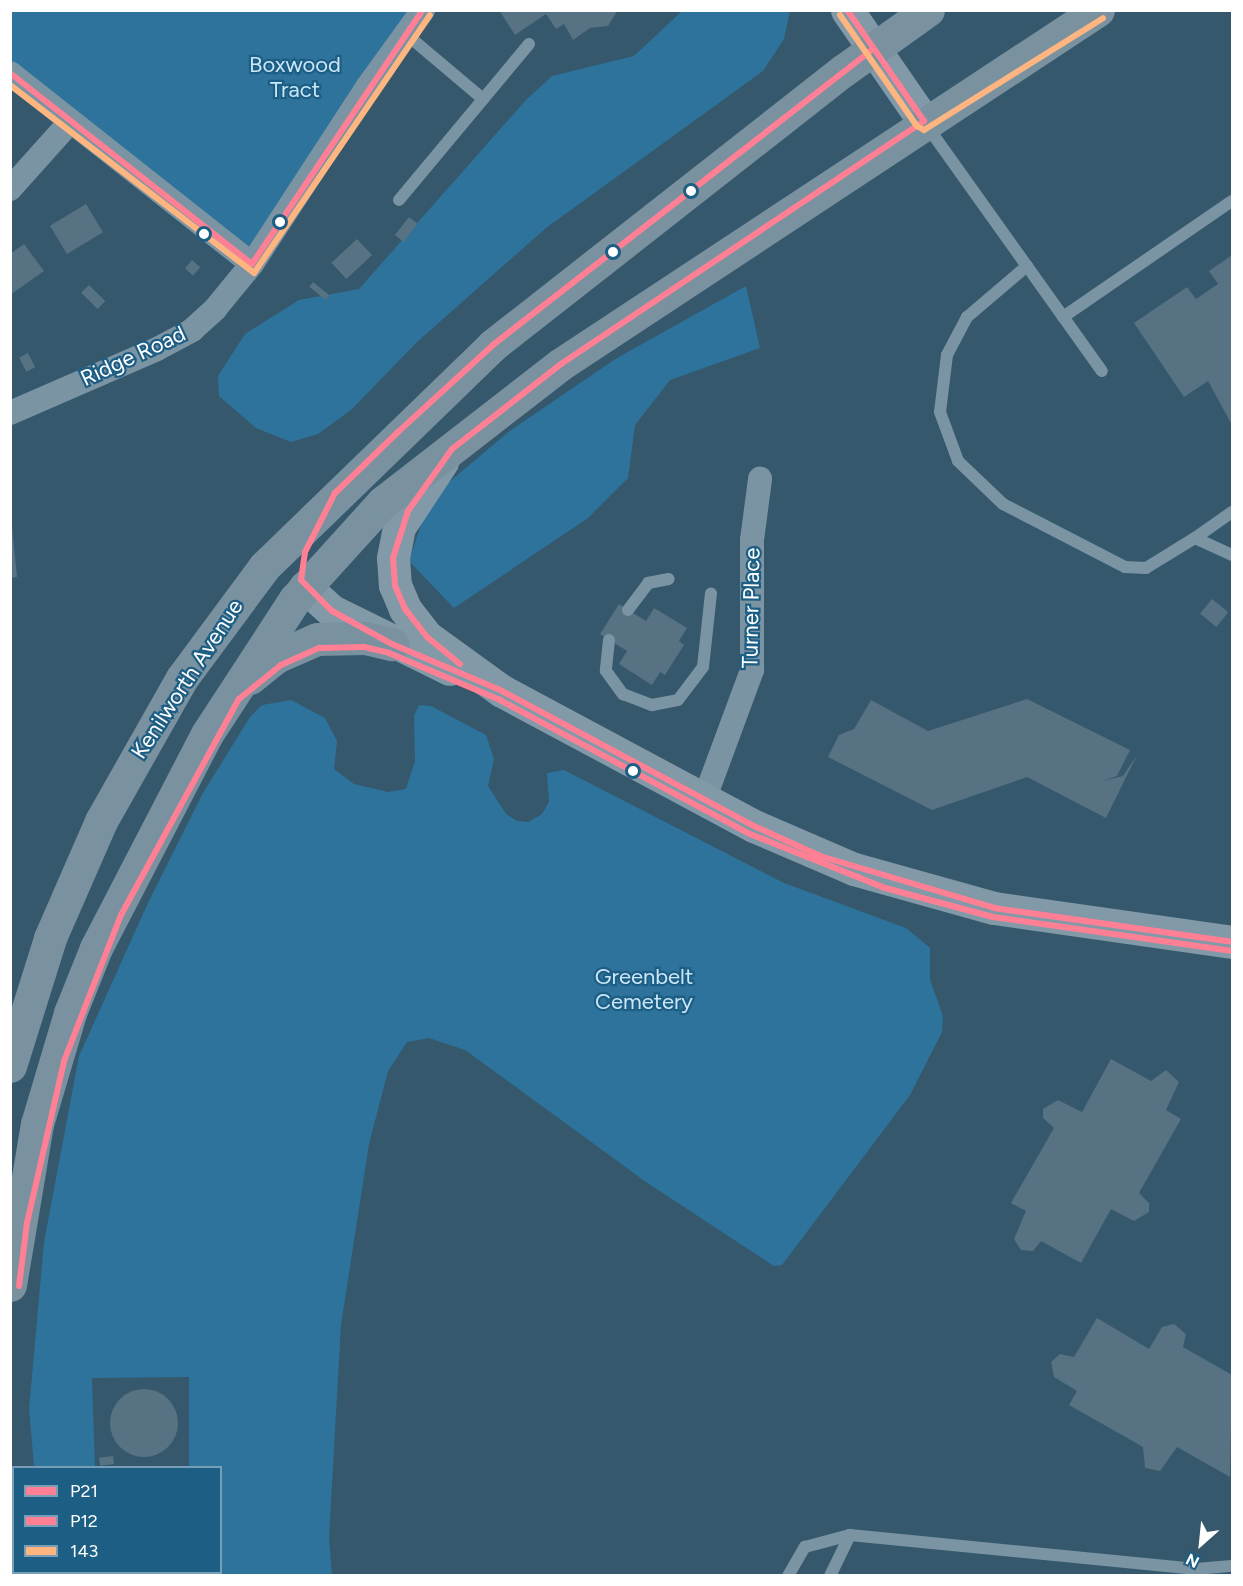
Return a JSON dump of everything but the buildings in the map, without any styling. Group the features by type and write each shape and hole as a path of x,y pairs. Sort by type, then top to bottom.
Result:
{"main road":[{"name":"Kenilworth Avenue","path":"10,1066 33,985 69,891 154,724 233,605 335,493 493,345 873,49 928,10"},
{"name":"Kenilworth Avenue","path":"10,1285 37,1124 70,1012 132,874 232,693 305,587 383,502 561,364 924,121 1098,10"},
{"path":"305,587 301,579 305,552 335,493"},
{"path":"232,693 276,657 317,639 365,638 392,644"},
{"path":"10,1563 12,1575"}],"street":[{"name":"Ridge Road","path":"10,413 192,330 252,264 423,10"},
{"path":"847,10 924,121"},
{"path":"10,73 252,264"},
{"path":"10,189 70,122"},
{"path":"452,449 399,527 393,558 395,585 405,609 427,637 502,691"},
{"name":"Turner Place","path":"704,800 752,670 752,540 760,479"},
{"path":"305,587 332,611 392,644 502,691 704,800 820,855 942,895 1095,924 1233,942"}],"lane":[{"path":"406,34 483,99"},
{"path":"399,200 528,44"},
{"path":"924,121 1102,371"},
{"path":"1063,317 1233,201"},
{"path":"1027,266 967,317 947,355 940,412 958,461 1003,504 1125,567 1146,568 1233,512"},
{"path":"1195,538 1233,555"},
{"path":"628,610 648,583 669,579"},
{"path":"609,640 606,671 623,694 658,705 688,693 708,650 711,592"},
{"path":"788,1575 805,1547 850,1535 1196,1569 1233,1566"},
{"path":"830,1575 850,1535"}],"green space":[{"name":"Boxwood Tract","path":"10,11 423,11 252,264 11,73"},
{"path":"682,11 790,11 784,39 763,71 546,228 417,342 351,410 318,434 291,442 256,428 219,396 218,376 245,334 299,300 359,289 526,100 552,76 634,56"},
{"path":"746,286 760,348 670,380 635,425 628,478 588,518 454,608 409,561 430,498 511,430 617,358"},
{"name":"Greenbelt Cemetery","path":"291,700 325,718 337,741 334,769 354,784 388,792 406,789 415,761 414,716 419,705 431,706 486,735 494,759 488,786 506,814 517,821 528,822 542,814 549,802 547,773 564,770 784,883 906,928 930,948 930,980 943,1016 942,1032 910,1095 782,1265 774,1266 646,1182 465,1050 429,1038 407,1042 388,1071 369,1144 341,1325 329,1537 332,1575 188,1575 222,1574 222,1466 189,1466 189,1377 92,1378 95,1466 34,1466 29,1409 44,1242 79,1056 148,903 203,793 250,717 262,705"}],"transit line":[{"name":"P21","path":"252,264 423,10"},
{"name":"P21","path":"460,664 427,637 405,609 395,585 393,558 408,511 452,449 561,364 924,121 847,10"},
{"name":"143","path":"10,85 254,273 430,15"},
{"name":"143","path":"840,15 917,126 924,130 1103,18"},
{"name":"P21","path":"873,49 493,345 398,432 335,493 305,552 301,580 332,611 392,644 502,691 754,826 820,856 994,908 1232,942"},
{"name":"P21","path":"10,73 252,264"},
{"name":"P12","path":"19,1286 27,1223 64,1061 121,915 239,699 281,665 319,648 364,647 389,653 498,699 750,834 885,888 993,917 1231,951"}]}
